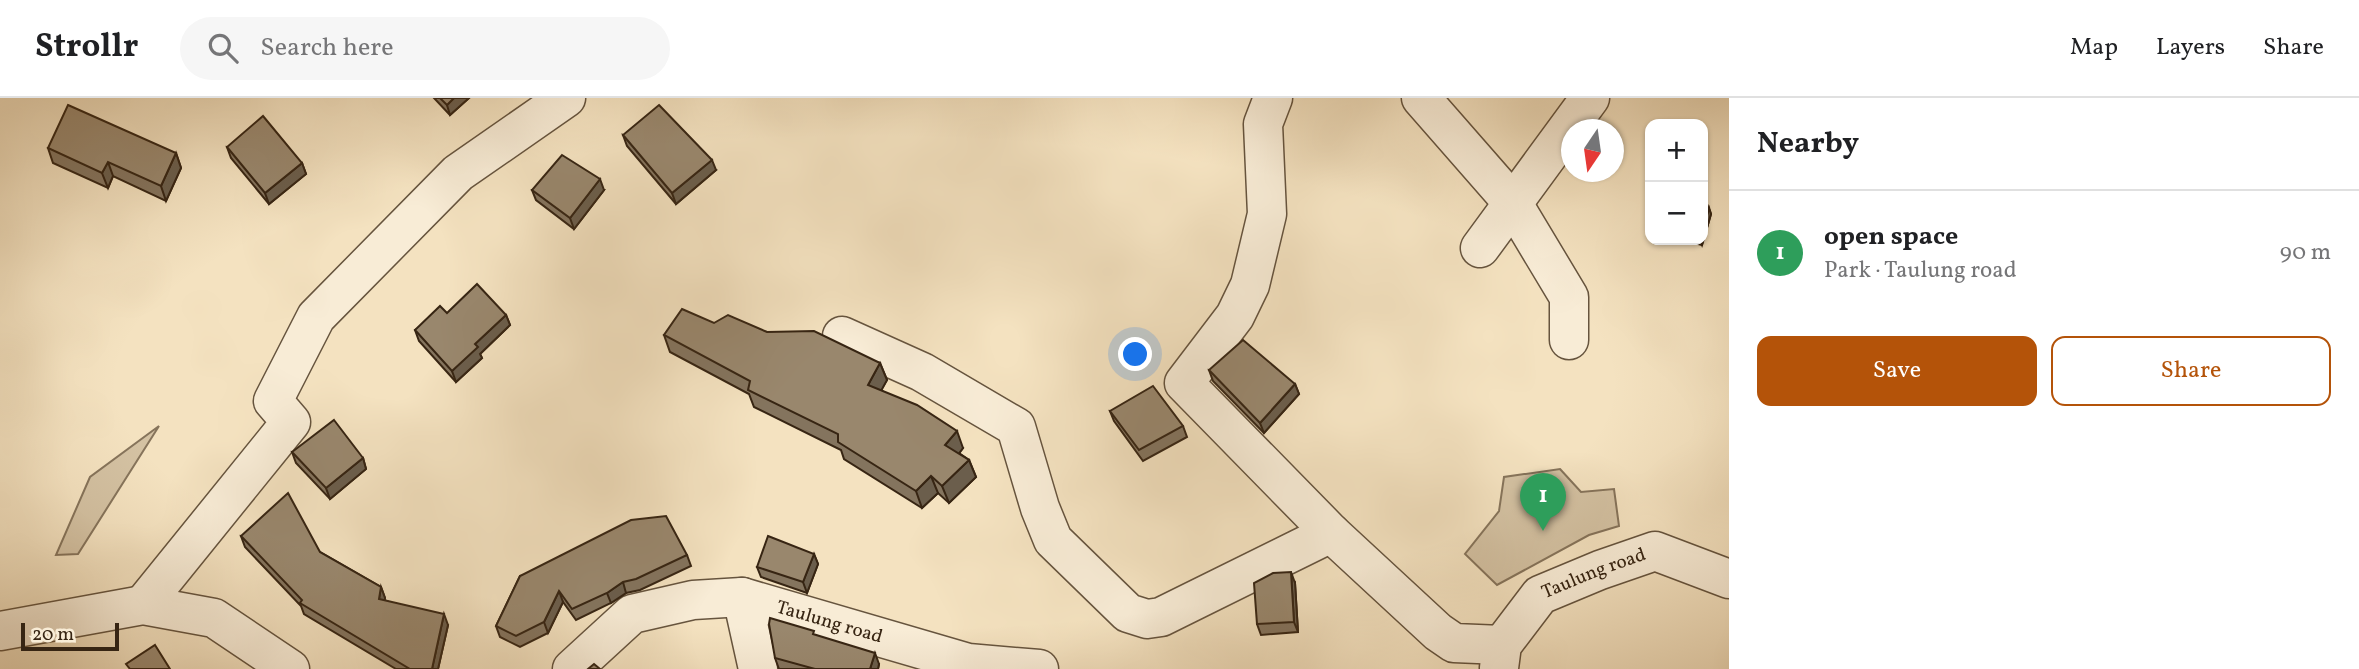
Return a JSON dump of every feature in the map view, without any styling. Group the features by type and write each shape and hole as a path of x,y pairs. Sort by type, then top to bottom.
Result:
{"street":[{"path":"142,605 282,412 316,317 458,173 566,98"},
{"path":"1273,98 1263,124 1266,214 1250,285 1235,316 1184,383 1331,533 1438,632 1454,643 1500,657"},
{"path":"1421,98 1512,202 1569,297 1569,340"},
{"path":"1480,248 1590,98"},
{"path":"842,336 922,372 1016,427 1033,487 1053,540 1128,613 1147,619 1161,617 1331,533"},
{"name":"Taulung road","path":"1500,657 1540,595 1655,551 1729,579"},
{"path":"742,597 758,669"},
{"name":"Taulung road","path":"572,669 632,614 693,600 742,597 968,663 1039,669"},
{"path":"0,631 142,605 215,618 290,669"}],"shaded area":[{"path":"159,426 78,554 56,555 90,477"},
{"path":"1560,469 1581,492 1614,489 1619,526 1589,535 1497,585 1465,554 1499,511 1504,477"}],"building":[{"path":"440,98 454,98 447,105"},
{"path":"68,105 176,153 161,186 108,162 102,173 48,148"},
{"path":"659,105 712,160 672,193 623,135"},
{"path":"263,116 302,163 265,193 227,147"},
{"path":"562,155 600,179 570,218 532,190"},
{"path":"477,284 506,315 475,344 478,347 452,371 415,330 440,306 447,313"},
{"path":"682,309 714,323 728,315 767,332 814,331 880,363 868,385 917,405 957,431 945,445 969,460 942,486 931,476 916,491 838,442 838,434 748,390 750,381 664,335"},
{"path":"1243,340 1295,384 1260,423 1209,370"},
{"path":"1153,386 1183,426 1139,450 1110,411"},
{"path":"334,420 363,458 326,488 292,452"},
{"path":"288,493 320,552 381,587 379,599 444,614 432,669 410,669 300,603 302,600 241,536"},
{"path":"666,516 687,555 636,579 623,582 607,593 572,609 559,591 544,622 516,636 496,626 520,576 631,520"},
{"path":"768,536 814,554 803,582 757,567"},
{"path":"1291,572 1294,622 1257,624 1254,583 1273,573"},
{"path":"770,618 875,653 870,669 815,669 775,658"},
{"path":"155,645 170,669 130,669 126,664"}],"place":[{"name":"open space","path":"1543,531"}]}
